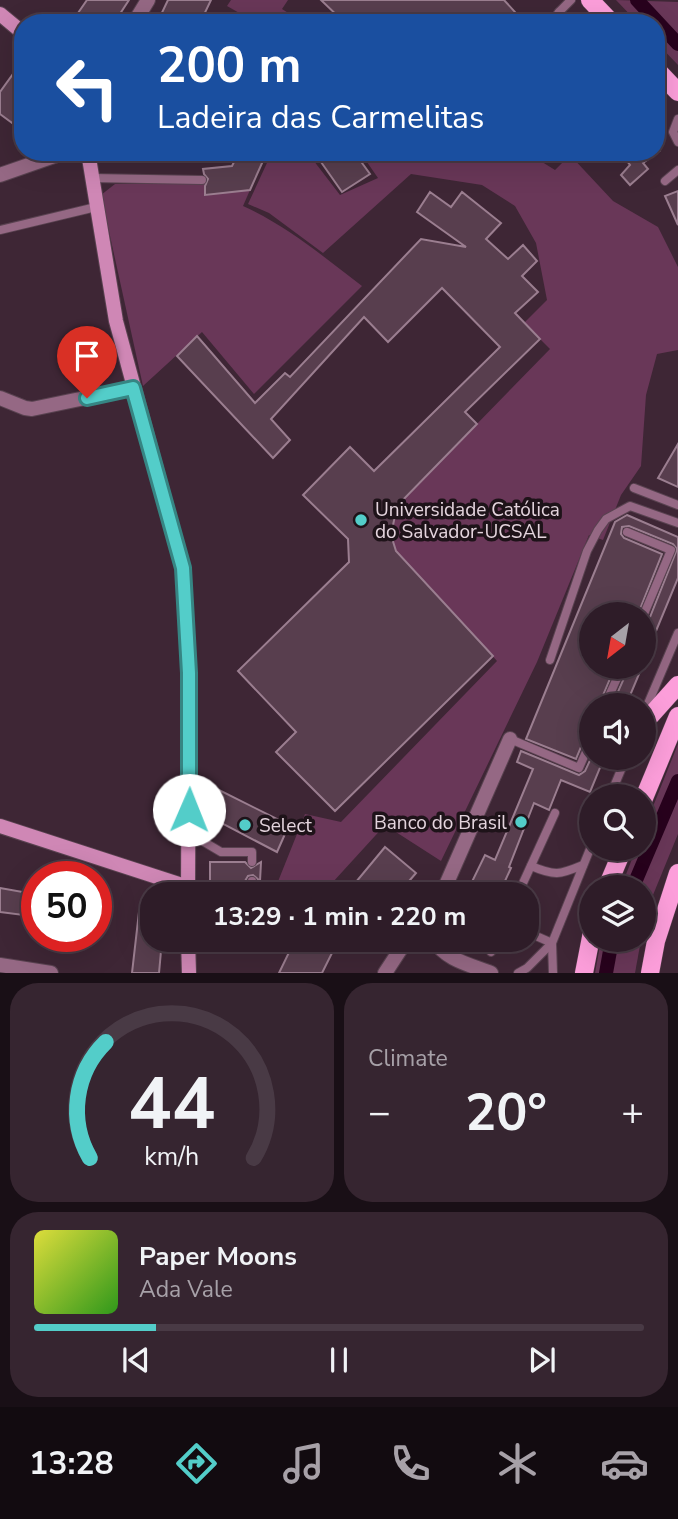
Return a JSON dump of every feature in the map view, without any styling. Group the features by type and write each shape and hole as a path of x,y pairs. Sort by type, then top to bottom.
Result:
{"main road":[{"path":"590,0 603,14"},
{"path":"0,14 14,26"},
{"path":"665,78 678,92"},
{"path":"89,161 116,321 183,568 189,673 188,882"},
{"path":"656,710 678,685"},
{"path":"650,784 678,716"},
{"path":"0,826 162,882"},
{"path":"650,973 656,941 676,883"},
{"path":"188,952 189,973"},
{"path":"584,973 588,952"}],"street":[{"path":"0,175 40,161"},
{"path":"0,398 32,409 133,388"},
{"path":"447,882 510,739"},
{"path":"385,973 399,952"},
{"path":"443,952 491,973"},
{"path":"2,968 51,973"}],"lane":[{"path":"559,12 571,0"},
{"path":"678,119 673,132 678,142"},
{"path":"665,181 678,170"},
{"path":"92,177 202,180"},
{"path":"0,230 96,207"},
{"path":"634,488 678,505"},
{"path":"550,660 587,551 606,519 630,506 678,523"},
{"path":"627,532 671,550 649,602"},
{"path":"652,693 678,633"},
{"path":"510,739 579,768"},
{"path":"524,882 555,813"},
{"path":"188,833 221,852 252,852 252,862"},
{"path":"221,852 221,862"},
{"path":"517,973 527,968 552,943 585,861"},
{"path":"531,866 552,874 560,874 583,865"},
{"path":"539,937 552,943"},
{"path":"552,943 553,973"}],"shaded area":[{"path":"231,0 288,0 282,9 290,14 241,14 227,6"},
{"path":"616,0 678,2 678,65 665,51 665,14 629,14"},
{"path":"268,161 314,161 340,195 378,178 366,161 540,161 555,170 564,161 576,161 613,201 658,227 678,267 678,350 657,354 646,395 641,466 621,495 603,540 589,535 537,662 441,861 385,825 333,882 278,882 305,814 341,822 497,661 396,551 391,535 397,506 550,349 524,323 547,300 536,243 515,206 482,185 411,174 323,253 269,213 248,204"},
{"path":"204,183 206,195 250,190 243,206 290,232 362,286 254,394 202,332 143,386 101,195 115,184"},
{"path":"678,744 678,834 656,888 656,875 626,875 631,861 656,861 656,799"},
{"path":"599,952 639,952 635,973 595,973"}],"building":[{"path":"87,0 129,0 120,14 78,13"},
{"path":"168,0 211,0 204,14 161,14"},
{"path":"321,0 504,0 517,14 336,14"},
{"path":"13,74 14,124 0,114 0,92"},
{"path":"234,161 263,161 250,190 205,195 208,179 203,169 232,166"},
{"path":"320,161 361,161 370,174 342,192"},
{"path":"627,161 646,161 643,163 648,169 630,185 621,175 630,165"},
{"path":"678,191 678,225 665,196"},
{"name":"Universidade Católica do Salvador-UCSAL","path":"430,192 451,207 462,192 501,223 486,239 508,259 523,245 537,261 522,276 538,292 515,313 540,339 465,412 477,424 397,506 391,535 396,551 493,656 335,811 276,752 296,732 238,671 349,562 348,539 303,495 350,447 374,471 500,347 442,288 388,342 364,317 271,419 290,440 273,458 177,356 197,336 255,403 285,373 290,377 421,239 466,247 417,212"},
{"path":"678,444 678,487 658,478"},
{"path":"627,515 678,537 678,578 656,631 656,602 677,549 673,544 629,526 622,527 621,534 624,538 662,554 643,602 582,602 615,522"},
{"path":"579,610 579,679 610,679 604,693 579,693 579,752 576,759 526,739"},
{"path":"624,679 637,679 631,693 617,693"},
{"path":"521,751 579,775 585,770 599,770 593,784 579,784 579,787 561,780 549,810 534,803 505,882 472,882 485,855 495,860 533,769 517,762"},
{"path":"207,784 289,825 277,852 208,816"},
{"path":"385,847 416,873 408,882 356,882"},
{"path":"210,862 245,862 251,868 261,862 260,881 253,875 248,876 245,881 210,881"},
{"path":"0,888 21,892 21,915 0,912"},
{"path":"139,912 140,952 161,952 159,973 132,973"},
{"path":"289,952 332,952 322,973 279,973"}],"waterway":[{"path":"637,0 650,14"},
{"path":"665,30 678,44"},
{"path":"638,875 678,781"},
{"path":"606,973 610,952"}],"place":[{"name":"Universidade Católica do Salvador-UCSAL","path":"361,520"},
{"name":"Banco do Brasil","path":"521,822"},
{"name":"Select","path":"245,825"}],"route":[{"path":"87,398 133,388 183,568 189,673 189,810"}]}
